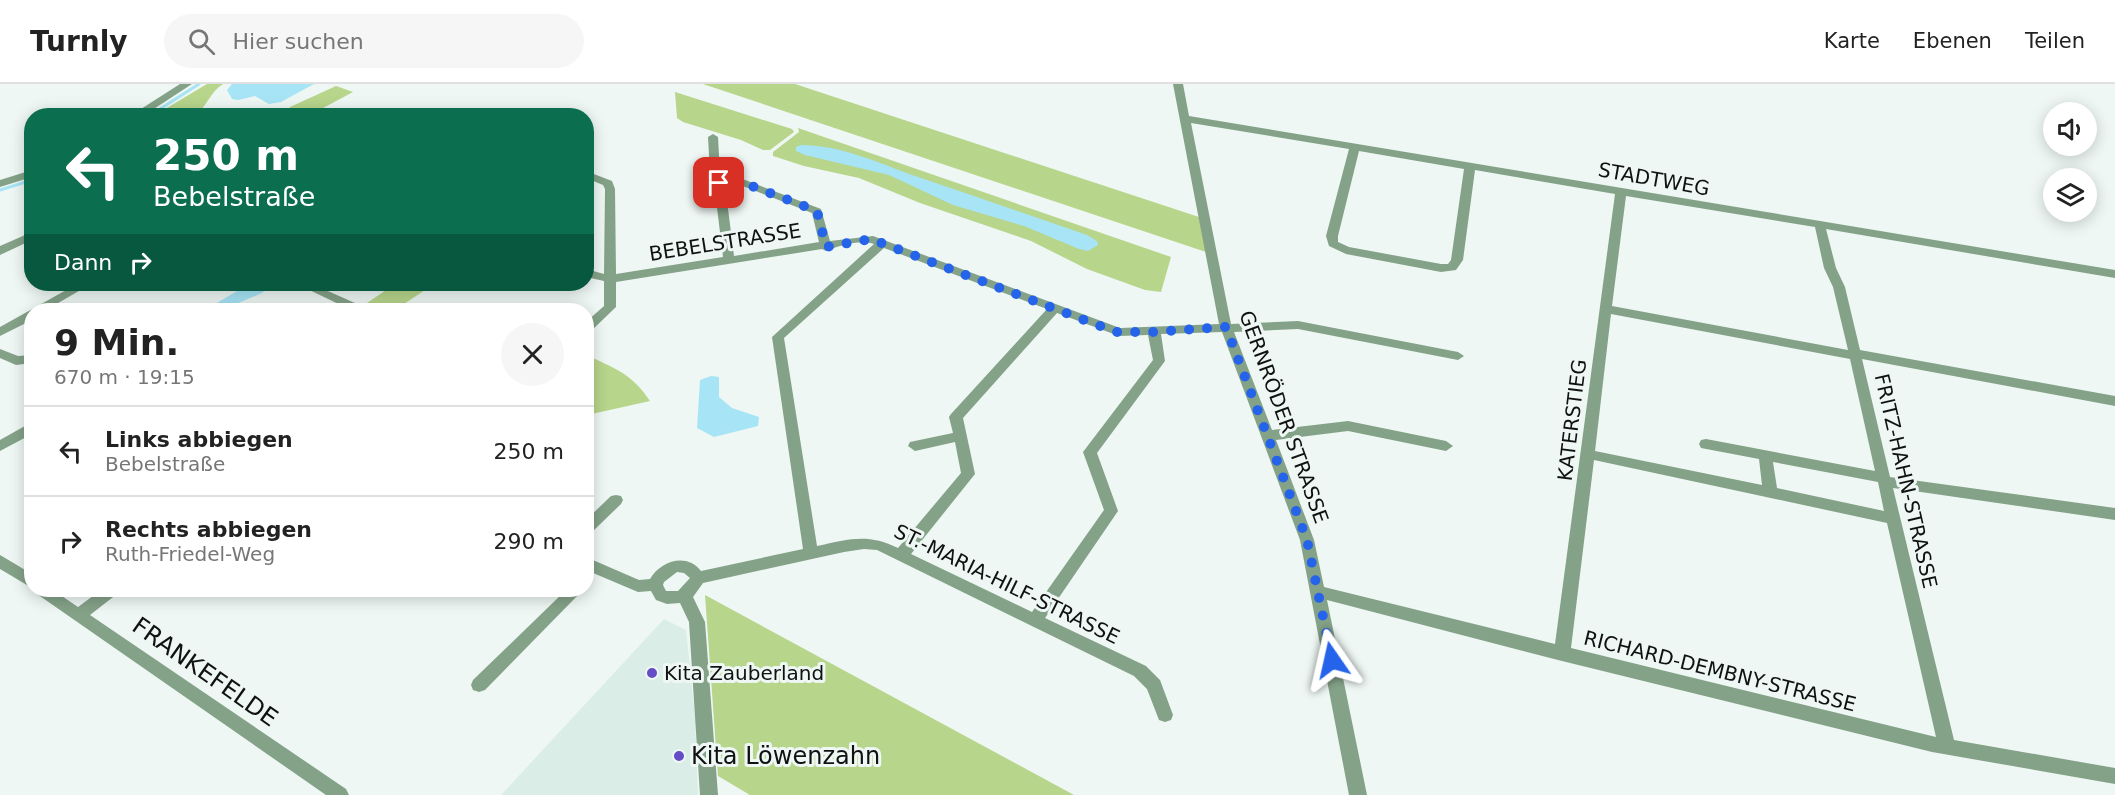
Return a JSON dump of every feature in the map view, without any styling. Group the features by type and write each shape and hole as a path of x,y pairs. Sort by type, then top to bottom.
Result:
{"street":[{"path":"148,108 187,84"},
{"name":"GERNRÖDER STRASSE","path":"1178,86 1226,327 1307,540 1358,795"},
{"name":"STADTWEG","path":"1186,119 2115,274"},
{"path":"713,136 715,173 719,183 729,261"},
{"path":"1355,147 1332,238 1334,244 1346,250 1443,268 1452,267 1457,260 1470,166"},
{"path":"0,184 24,176"},
{"path":"594,177 608,183 610,189 610,307 594,322"},
{"path":"719,183 736,180 817,211 826,247"},
{"name":"KATERSTIEG","path":"1562,654 1621,191"},
{"name":"FRITZ-HAHN-STRASSE","path":"1820,225 1830,268 1839,287 1947,747"},
{"name":"BEBELSTRASSE","path":"594,276 609,279 826,247 869,238 1119,333 1298,325 1458,356"},
{"path":"0,251 24,239"},
{"path":"811,553 778,337 882,243"},
{"path":"51,303 72,291"},
{"path":"318,291 345,303"},
{"path":"901,555 968,474 956,417 1054,309"},
{"path":"1605,309 2115,401"},
{"path":"0,332 24,318"},
{"path":"1035,620 1111,511 1090,452 1159,361 1154,332"},
{"path":"0,353 16,361 24,360"},
{"path":"1267,436 1348,426 1446,446"},
{"path":"0,446 24,432"},
{"path":"915,446 960,436"},
{"path":"1706,444 1765,454 1884,480 2115,514"},
{"path":"1587,454 1892,518"},
{"path":"1765,454 1770,492"},
{"path":"594,521 616,500"},
{"name":"ST.-MARIA-HILF-STRASSE","path":"697,578 864,543 879,545 1140,671 1154,685 1165,715"},
{"path":"0,561 24,577"},
{"path":"676,566 690,568 697,578 694,587 684,596 676,598 661,596 655,585 662,573 676,566"},
{"path":"594,571 638,586 655,585"},
{"name":"RICHARD-DEMBNY-STRASSE","path":"1319,592 1562,654 1947,747 2115,776"},
{"path":"684,596 696,622 709,795"},
{"name":"FRANKEFELDE","path":"52,597 340,795"},
{"path":"79,615 103,597"},
{"path":"479,685 568,597"}],"shaded area":[{"name":"Kita Zauberland","path":"664,619 686,630 695,716 698,795 501,795"}],"green space":[{"path":"207,84 223,84 202,108 167,108"},
{"path":"703,84 795,84 1199,217 1206,252"},
{"path":"336,86 353,92 323,108 290,107"},
{"path":"675,92 792,129 794,132 770,150 763,150 741,140 683,122 677,118"},
{"path":"798,128 1171,257 1161,292 1145,290 1087,269 1031,241 920,203 859,178 804,166 773,156 773,152 799,132"},
{"path":"385,291 424,291 406,303 367,303"},
{"path":"594,359 629,378 650,401 594,413"},
{"path":"705,595 1074,795 750,795 718,776"}],"water":[{"path":"232,84 314,84 281,102 269,104 255,96 232,99 227,90"},
{"path":"801,145 844,151 872,160 1087,235 1097,241 1098,245 1088,251 1079,249 1024,226 953,205 889,175 805,155 796,151 796,147"},
{"path":"237,291 264,291 238,303 217,303"},
{"path":"711,376 719,377 719,397 732,408 759,417 758,426 714,437 697,428 700,380"}],"waterway":[{"path":"162,108 199,84"},
{"path":"0,190 24,182"}],"place":[{"name":"Kita Zauberland","path":"652,673"},
{"name":"Kita Löwenzahn","path":"679,756"}],"route":[{"path":"719,183 736,180 817,211 826,247 871,239 1119,333 1226,327 1307,540 1332,660"}]}
